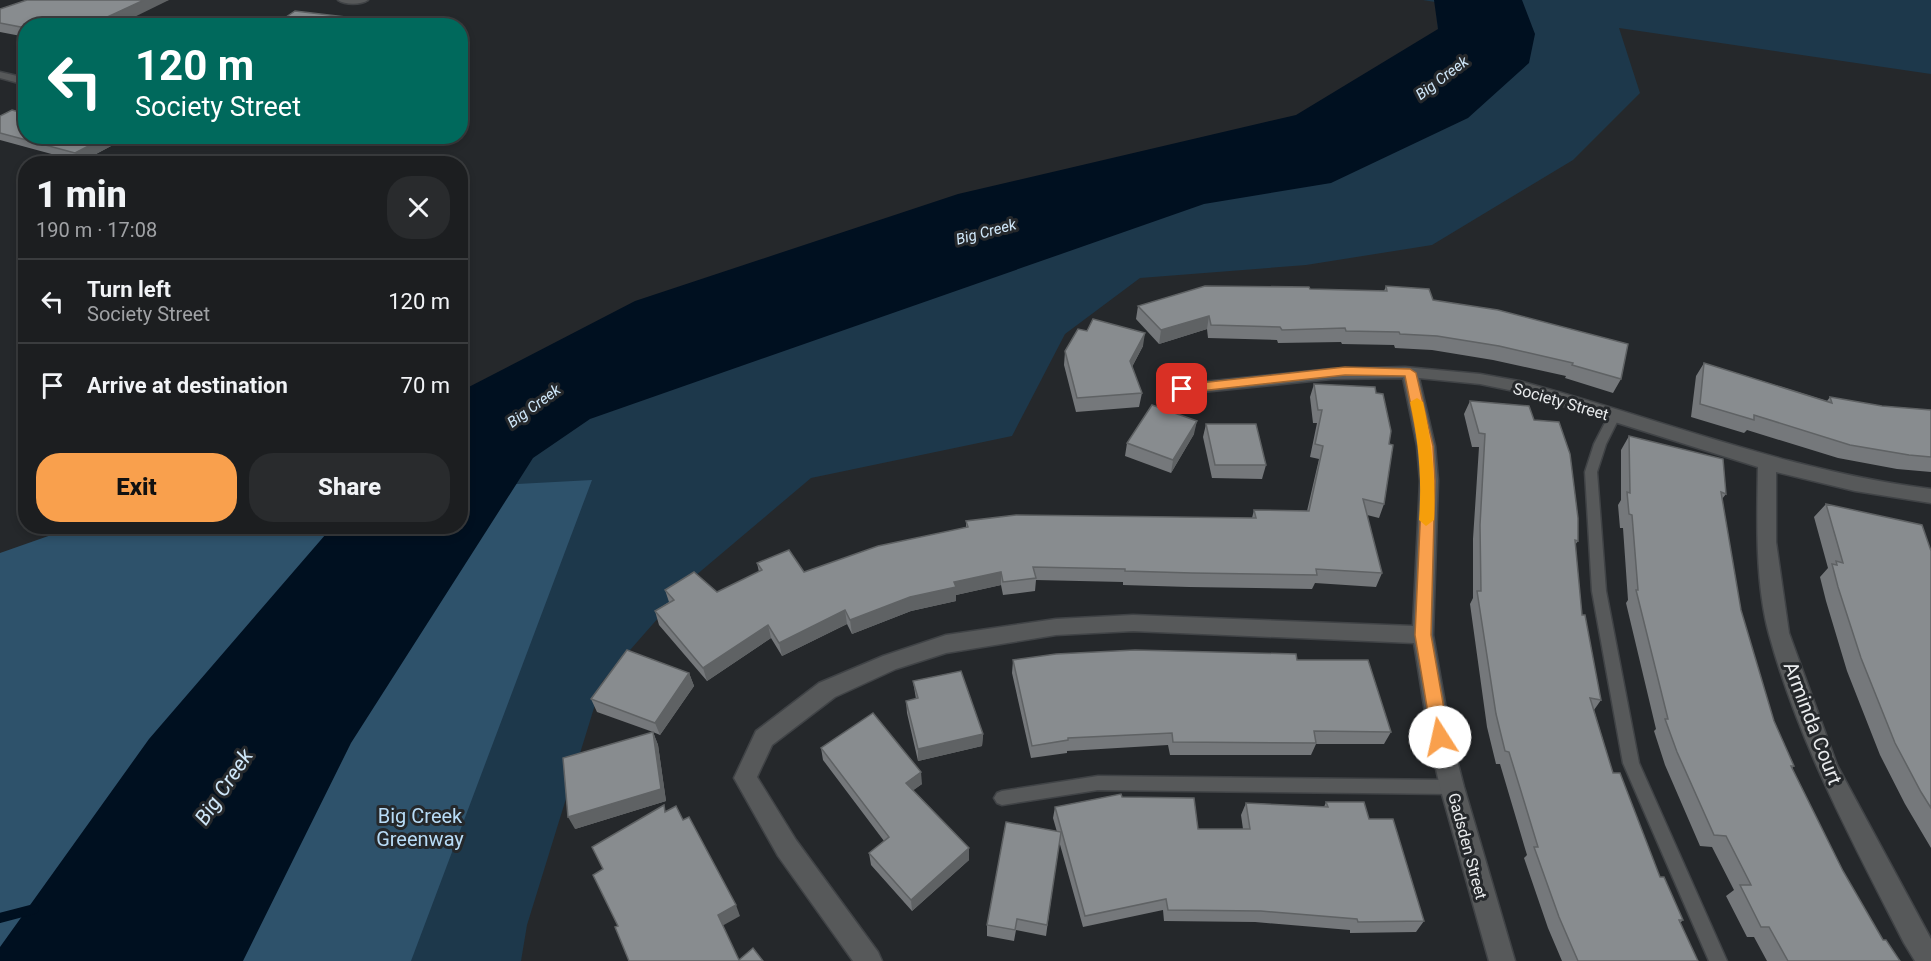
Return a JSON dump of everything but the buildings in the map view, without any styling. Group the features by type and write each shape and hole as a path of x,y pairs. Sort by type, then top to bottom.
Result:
{"street":[{"path":"343,0 363,0"},
{"path":"0,75 18,80"},
{"name":"Society Street","path":"1182,389 1345,371 1410,373 1481,379 1614,416 1767,464 1902,493 1931,496"},
{"name":"Gadsden Street","path":"1410,373 1426,446 1429,481 1423,635 1440,737 1452,787 1502,961"},
{"name":"Arminda Court","path":"1767,464 1766,543 1779,633 1827,768 1912,934 1930,961"},
{"path":"869,961 787,848 745,778 764,738 826,690 890,662 946,644 1056,627 1133,623 1423,635"}],"lane":[{"path":"1614,416 1600,444 1591,472 1599,591 1631,763 1718,961"},
{"path":"1002,798 1098,783 1452,787"}],"green space":[{"name":"Big Creek Greenway","path":"1423,0 1931,0 1931,74 1619,28 1640,93 1573,160 1432,245 1306,265 1140,278 1065,334 1012,436 811,478 695,576 602,682 527,925 521,961 189,961 455,534 468,534 468,518 595,391 1439,100 1438,29 1435,2"},
{"path":"592,480 411,961 0,961 0,553 54,534 468,534 468,487"}],"water":[{"name":"Big Creek","path":"1434,0 1522,0 1535,34 1529,63 1468,118 1331,183 1204,204 590,419 533,458 351,743 243,961 0,961 0,947 149,739 326,534 468,534 468,387 635,301 958,194 1296,115 1438,29"}],"waterway":[{"path":"0,918 34,909"}],"slow traffic":[{"path":"1417,402 1426,446 1429,481 1426,520"}],"route":[{"path":"1182,389 1345,371 1410,373 1426,446 1429,481 1423,635 1440,737"}]}
